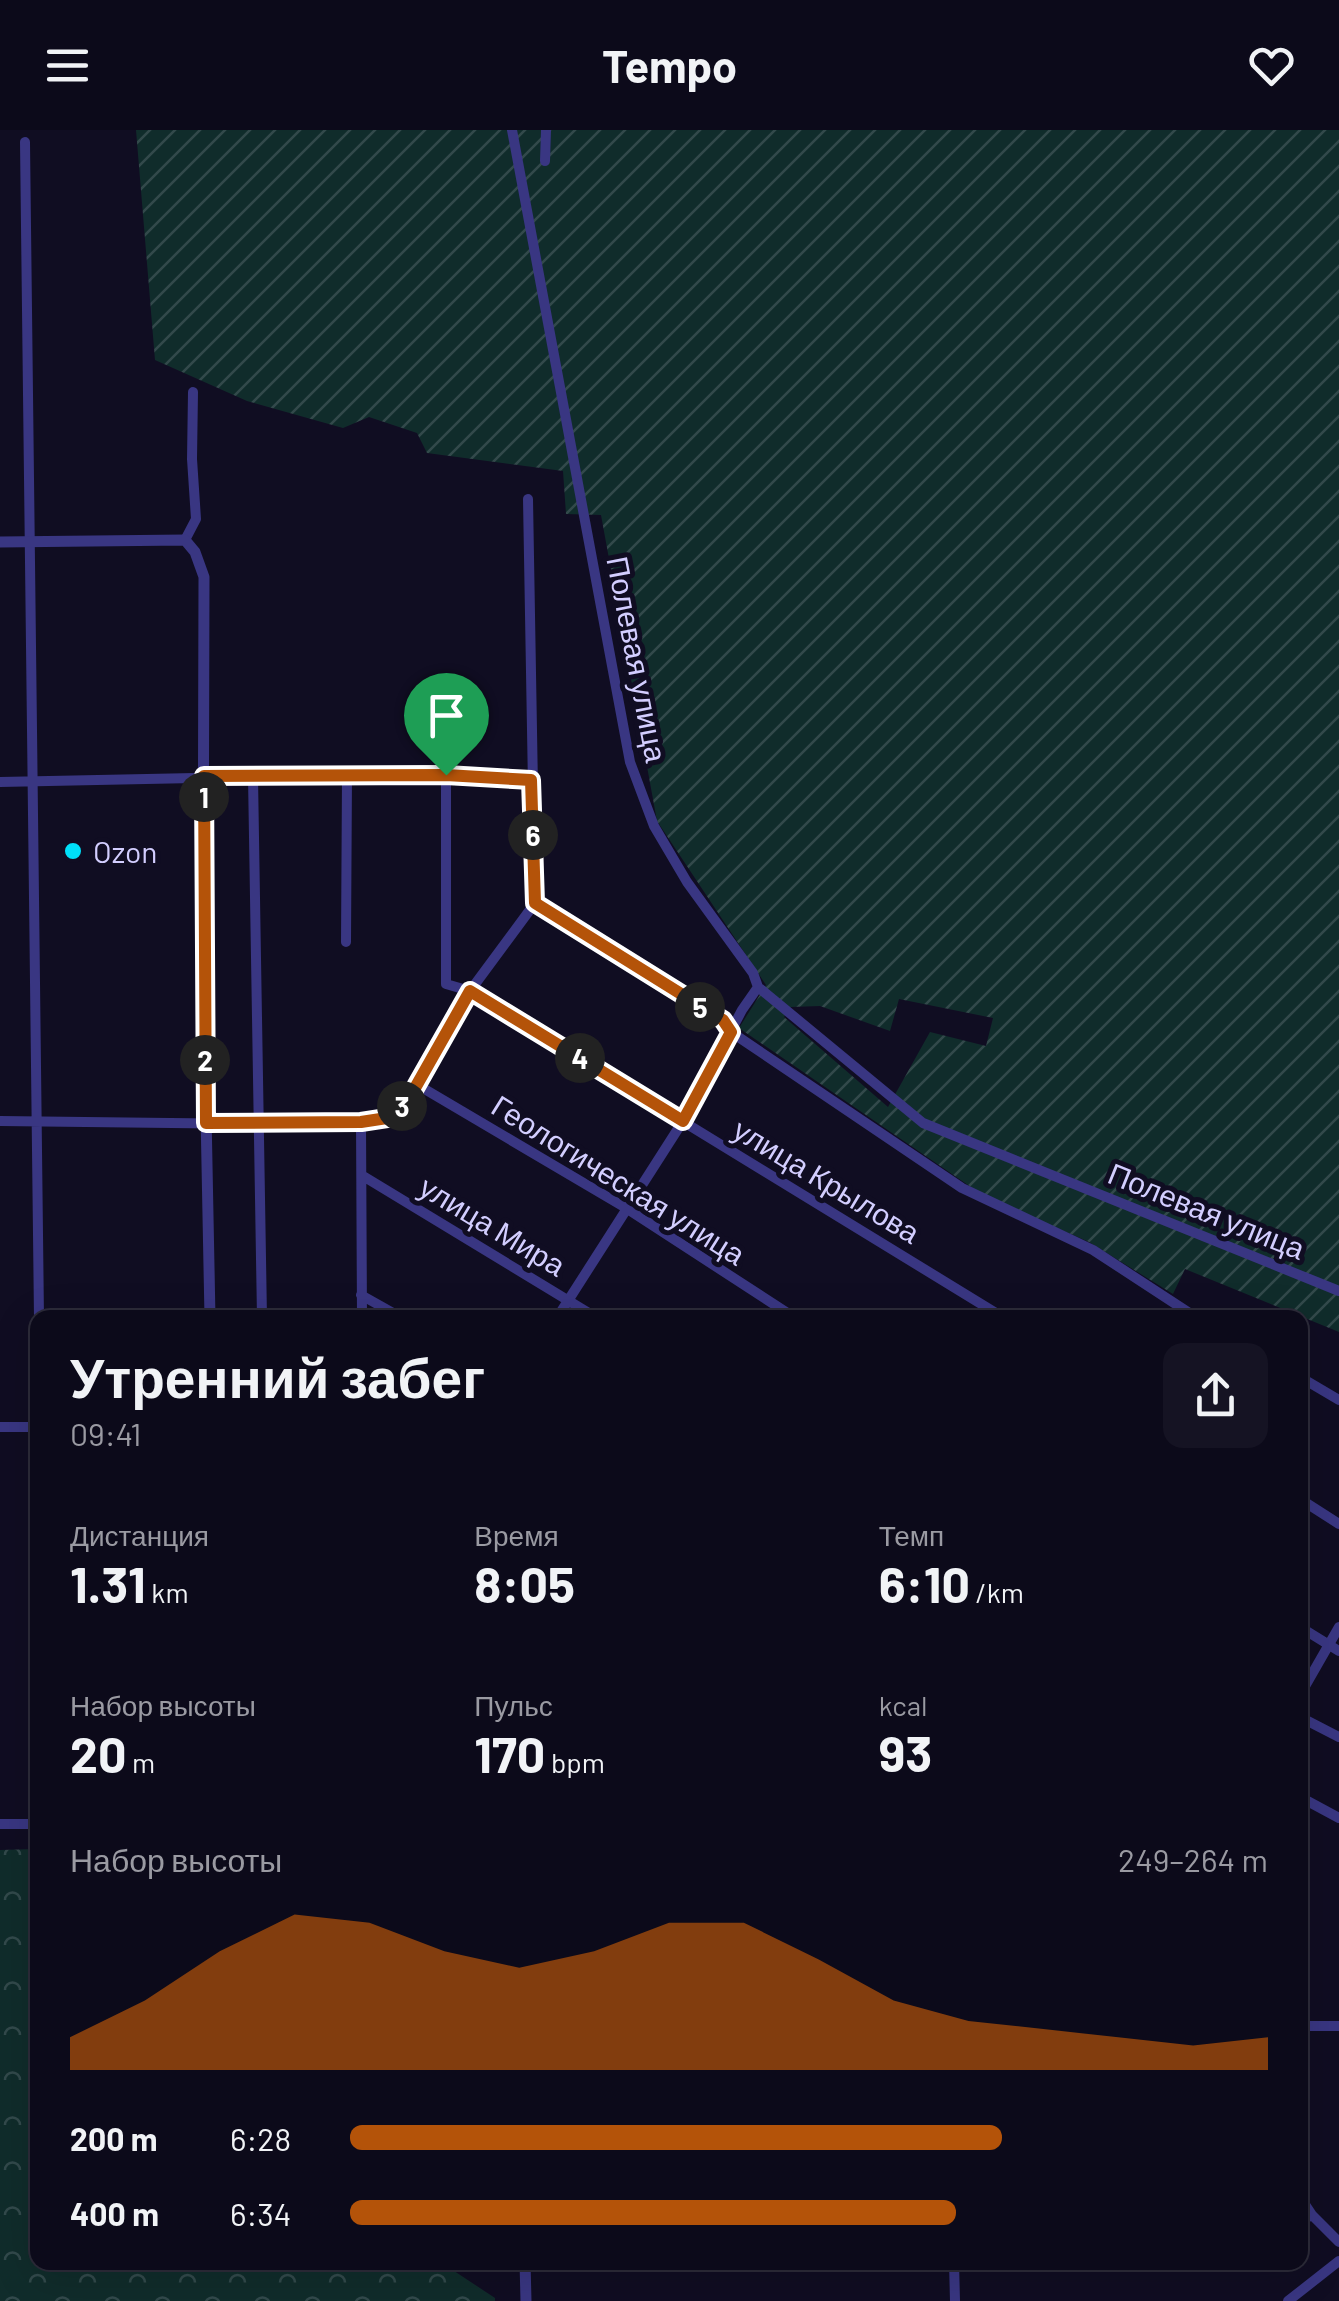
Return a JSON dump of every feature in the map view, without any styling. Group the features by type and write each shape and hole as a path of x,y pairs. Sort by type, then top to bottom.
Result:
{"street":[{"name":"Полевая улица","path":"512,130 630,762 654,826 687,882 753,973 758,987 924,1123 1339,1291"},
{"path":"545,160 546,130"},
{"path":"25,142 38,1310"},
{"path":"185,540 196,519 192,458 194,392"},
{"path":"0,1121 361,1122 387,1118 406,1104 470,991 535,903 528,499"},
{"path":"0,542 185,540"},
{"path":"185,540 195,552 204,576 210,1310"},
{"path":"0,782 347,774 531,780"},
{"path":"346,942 347,774"},
{"path":"446,775 446,984 470,991"},
{"path":"253,777 262,1310"},
{"path":"535,903 723,1020 731,1032 962,1188 1093,1250 1184,1310"},
{"path":"562,1310 683,1121 758,987"},
{"name":"улица Крылова","path":"470,991 991,1310"},
{"name":"Геологическая улица","path":"416,1084 626,1208 783,1310"},
{"path":"361,1122 362,1310"},
{"name":"улица Мира","path":"363,1176 584,1310"},
{"path":"362,1295 388,1310"},
{"path":"1308,1382 1339,1400"},
{"path":"0,1427 30,1427"},
{"path":"1308,1505 1339,1524"},
{"path":"1308,1684 1334,1647 1339,1627"},
{"path":"1308,1632 1334,1647"},
{"path":"1308,1722 1339,1737"},
{"path":"1308,1801 1339,1818"},
{"path":"0,1824 30,1824"},
{"path":"1308,2026 1339,2026"},
{"path":"1308,2209 1339,2242"},
{"path":"1308,2217 1312,2215"},
{"path":"1288,2301 1339,2262"},
{"path":"525,2270 526,2301"},
{"path":"954,2270 955,2301"}],"green space":[{"path":"136,130 1339,130 1339,1332 1308,1319 1308,1310 1285,1310 1185,1269 1173,1294 1089,1242 984,1196 739,1028 766,985 657,821 601,515 566,514 563,471 427,453 417,433 369,417 343,428 247,401 155,360","holes":["899,999 993,1018 986,1046 930,1032 888,1107 784,1017 791,1007 820,1006 890,1031"]},
{"path":"30,1849 30,2270 453,2270 495,2301 0,2301 0,1850"}],"place":[{"name":"Ozon","path":"73,851"}],"route":[{"path":"446,775 531,780 535,903 723,1020 731,1032 683,1121 470,991 406,1104 387,1118 361,1122 206,1123 204,776 446,775"}]}
